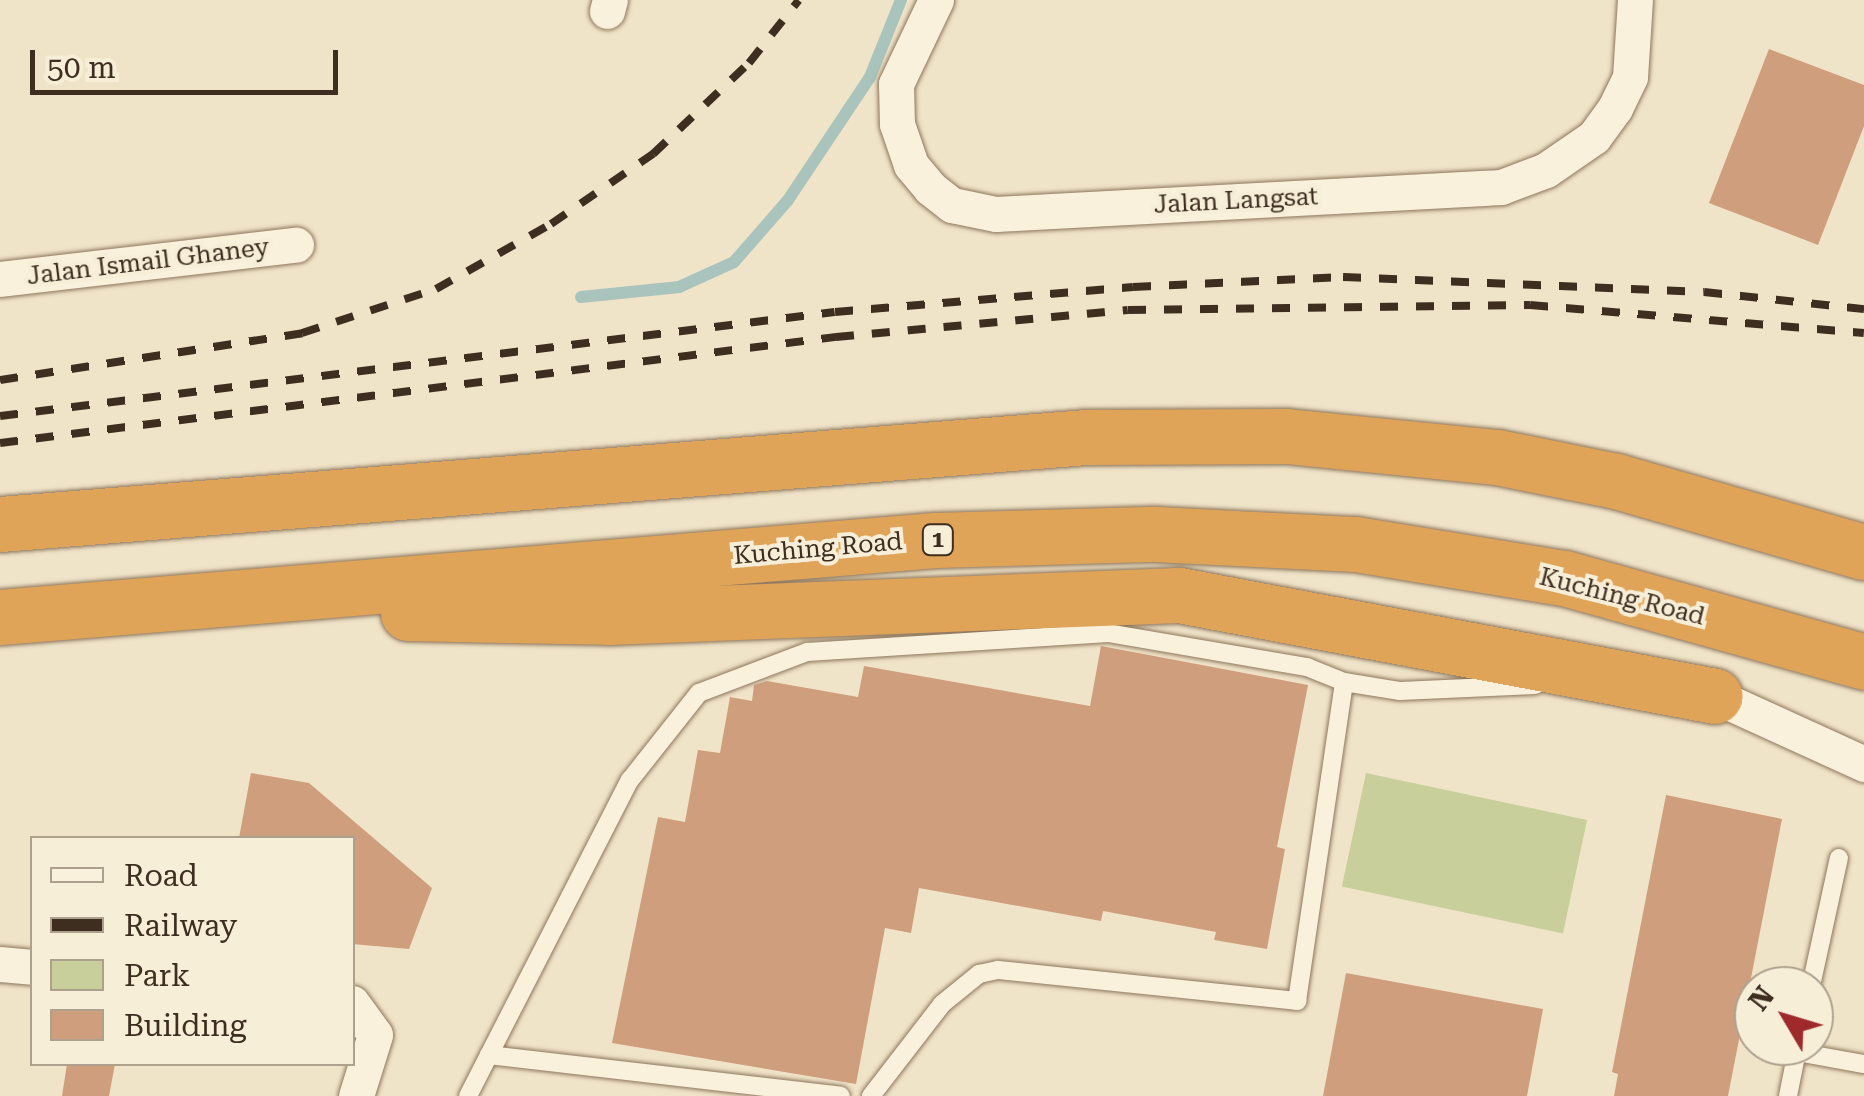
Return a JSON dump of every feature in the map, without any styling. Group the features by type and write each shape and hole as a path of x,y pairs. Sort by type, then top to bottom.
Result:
{"highway":[{"path":"0,524 1086,437 1286,436 1496,457 1599,477 1864,552"},
{"name":"Kuching Road","path":"0,618 934,540 1156,534 1356,544 1564,578 1864,662"},
{"path":"87,608 608,617 1179,595 1715,696"}],"street":[{"name":"Jalan Langsat","path":"936,0 896,84 897,124 911,165 930,188 952,205 996,214 1501,188 1546,170 1604,122 1630,77 1635,0"},
{"name":"Jalan Ismail Ghaney","path":"0,280 296,245"},
{"path":"1715,696 1864,764"},
{"path":"0,964 30,967"},
{"path":"355,1007 375,1036 356,1096"}],"lane":[{"path":"468,1096 630,780 699,693 807,652 1108,633 1307,667 1344,682 1400,691 1532,684 1715,696"},
{"path":"872,1096 942,1004 980,974 998,970 1297,1001 1344,682"},
{"path":"1815,966 1838,858"},
{"path":"488,1055 842,1096"},
{"path":"1834,1057 1864,1064"},
{"path":"1788,1096 1794,1066"}],"green space":[{"path":"1366,773 1587,820 1563,933 1342,886"}],"building":[{"path":"1769,49 1864,85 1864,126 1818,245 1709,203"},
{"path":"1101,646 1308,685 1277,847 1285,849 1267,949 1214,940 1216,932 1103,911 1101,921 919,888 911,933 885,928 856,1084 612,1043 658,817 685,822 698,750 720,753 730,697 752,701 754,685 767,681 858,697 864,666 1090,706"},
{"path":"251,773 309,783 432,888 409,949 355,944 355,836 239,836"},
{"path":"1666,795 1782,819 1753,966 1734,966 1734,1065 1728,1096 1614,1096 1618,1074 1612,1072"},
{"path":"1346,973 1543,1009 1527,1096 1323,1096"},
{"path":"67,1066 115,1066 109,1096 62,1096"}],"waterway":[{"path":"581,297 679,287 734,262 788,200 870,77 901,0"}],"railway":[{"path":"0,380 302,333 436,289 551,224 653,154 749,63 799,0"},
{"path":"0,416 835,312 1133,287 1343,277 1704,292 1864,309"},
{"path":"0,443 836,337 1128,310 1530,305 1864,333"}]}
